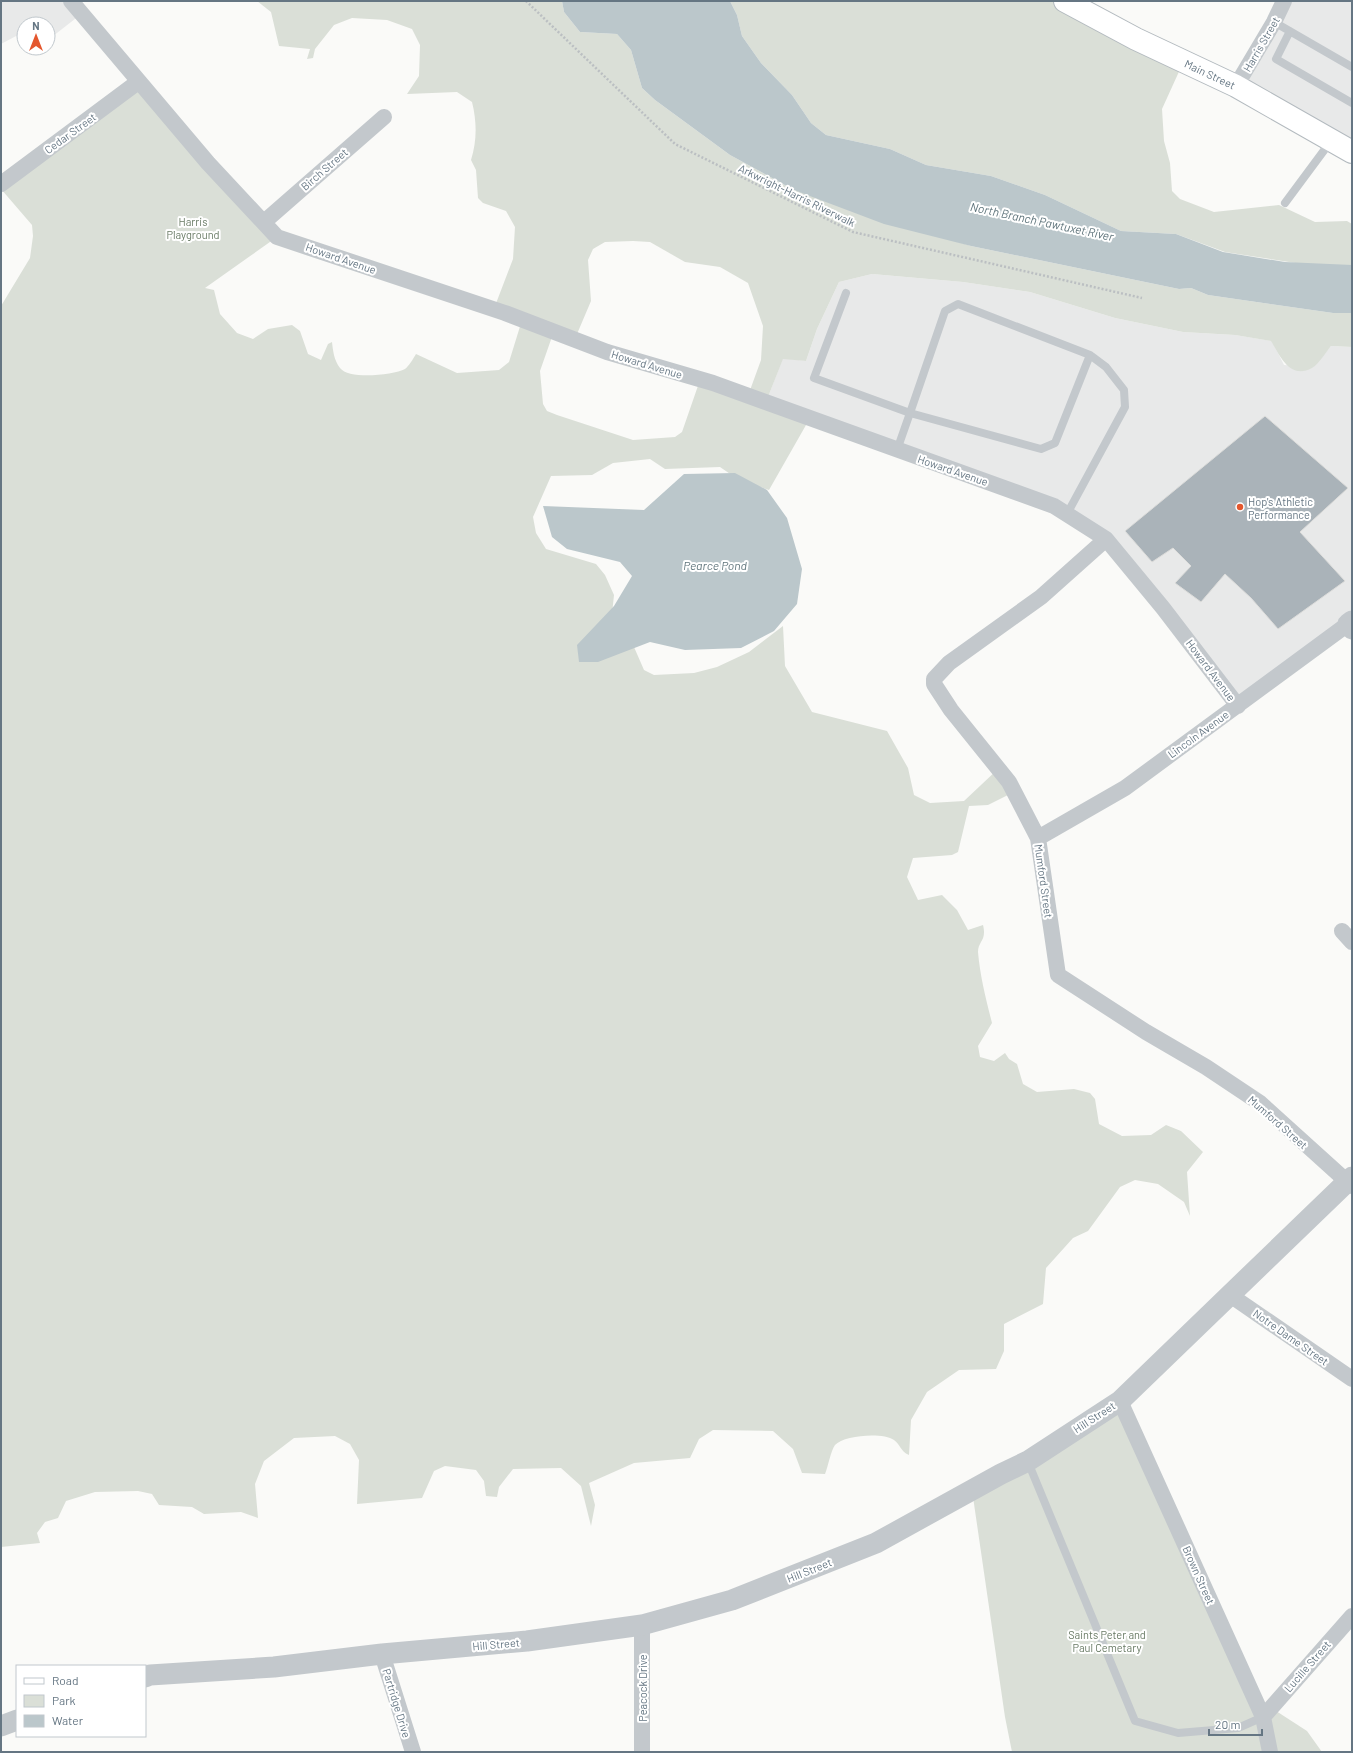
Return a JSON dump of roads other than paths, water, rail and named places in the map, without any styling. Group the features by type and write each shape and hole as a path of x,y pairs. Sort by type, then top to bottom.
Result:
{"main road":[{"name":"Main Street","path":"1065,1 1136,39 1236,86 1352,152"}],"street":[{"name":"Howard Avenue","path":"71,1 208,163 277,237 506,313 607,352 713,383 1054,506 1106,539 1163,608 1238,706"},
{"name":"Harris Street","path":"1236,86 1274,22 1284,1"},
{"name":"Cedar Street","path":"1,184 138,82"},
{"name":"Birch Street","path":"264,222 384,117"},
{"name":"Mumford Street","path":"1106,539 1041,597 949,663 934,679 934,684 951,710 1009,782 1038,838 1058,975 1146,1032 1206,1067 1260,1103 1350,1182"},
{"name":"Lincoln Avenue","path":"1038,838 1125,788 1351,625"},
{"name":"Hill Street","path":"146,1677 274,1668 382,1654 527,1642 642,1625 732,1600 876,1543 1001,1474 1028,1461 1120,1401 1350,1182"},
{"name":"Notre Dame Street","path":"1230,1295 1352,1379"},
{"name":"Brown Street","path":"1120,1401 1263,1717 1270,1752"},
{"name":"Lucille Street","path":"1263,1717 1352,1616"},
{"name":"Peacock Drive","path":"642,1625 642,1752"},
{"name":"Partridge Drive","path":"382,1654 413,1752"},
{"path":"1,1726 16,1720"}],"lane":[{"path":"1274,22 1352,67"},
{"path":"1290,31 1276,60 1352,103"},
{"path":"1285,203 1332,140"},
{"path":"846,293 814,378 910,413 1041,449 1055,442 1090,355"},
{"path":"896,450 945,311 958,304 1090,355 1106,368 1124,390 1125,408 1067,514"},
{"path":"1028,1461 1135,1721 1178,1733 1238,1728 1263,1717"}],"water":[{"name":"North Branch Pawtuxet River","path":"562,1 730,1 737,15 742,36 761,63 792,95 811,123 826,135 890,149 926,165 991,176 1045,195 1121,231 1176,234 1223,252 1285,262 1352,265 1352,313 1333,313 1208,295 1191,288 1179,289 971,246 884,224 794,190 730,155 655,100 642,88 631,50 617,34 580,32 564,12"},
{"name":"Pearce Pond","path":"735,473 767,490 787,518 802,569 797,604 774,631 741,648 685,650 650,642 598,662 579,662 577,645 614,606 632,576 620,562 567,549 552,537 543,506 644,510 684,474"}],"place":[{"name":"Hop's Athletic Performance","path":"1240,507"}],"park label":[{"name":"Harris Playground","path":"193,227"},
{"name":"Saints Peter and Paul Cemetary","path":"1107,1640"}]}
